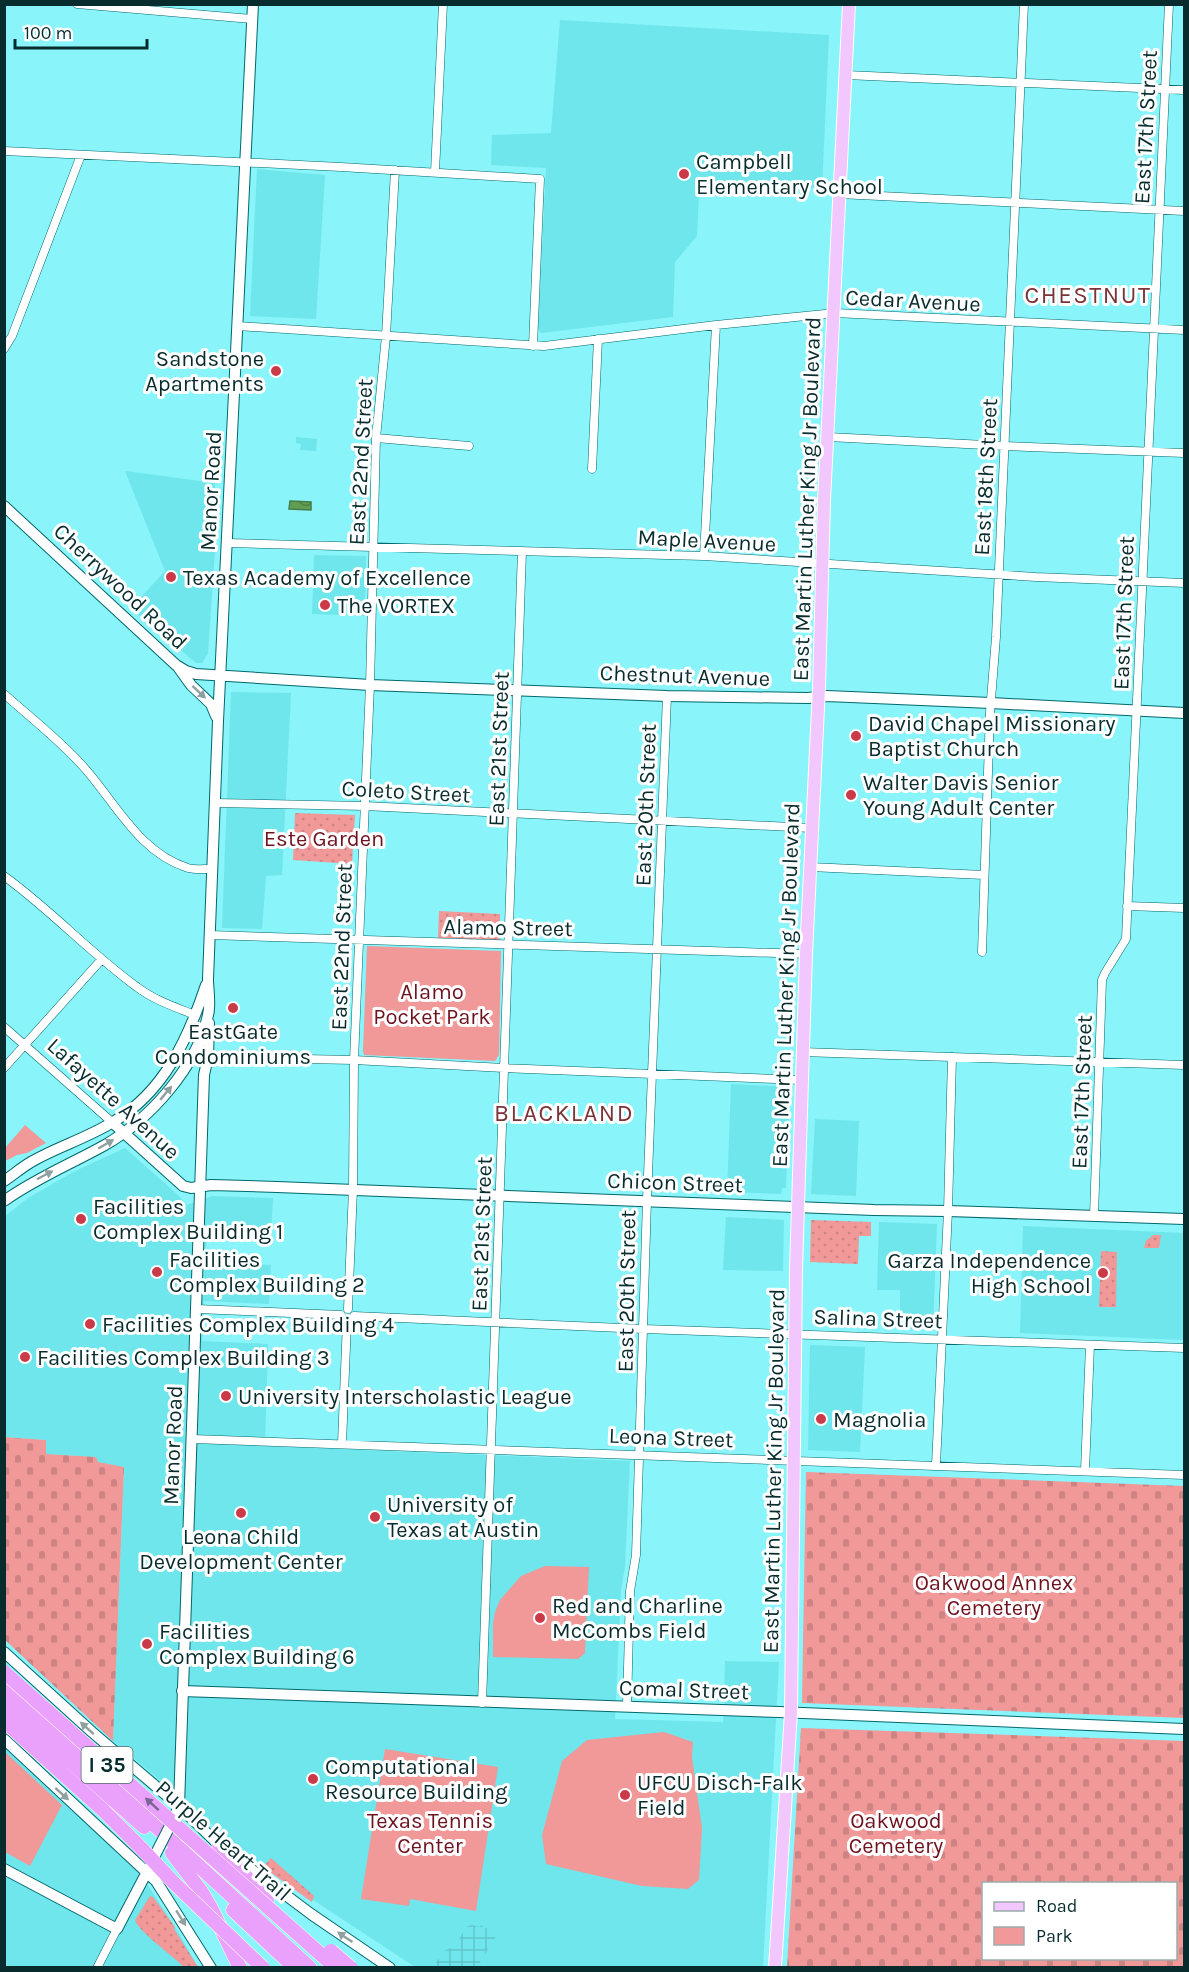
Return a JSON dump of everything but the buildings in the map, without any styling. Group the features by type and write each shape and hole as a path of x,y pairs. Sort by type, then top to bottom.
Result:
{"highway":[{"name":"Purple Heart Trail","path":"4,1672 336,1968"},
{"name":"Purple Heart Trail","path":"4,1687 310,1968"},
{"name":"Purple Heart Trail","path":"4,1703 172,1853 295,1968"},
{"name":"I 35","path":"4,1721 103,1810 173,1882 263,1968"},
{"path":"219,1845 326,1968"},
{"path":"172,1853 201,1891 240,1968"},
{"path":"211,1857 351,1968"}],"main road":[{"name":"East Martin Luther King Jr Boulevard","path":"775,1968 791,1712 795,1333 802,1052 822,564 849,4"}],"street":[{"path":"77,4 252,19"},
{"name":"Manor Road","path":"117,1929 179,1806 204,1075 208,1057 211,870 253,4"},
{"path":"435,172 443,4"},
{"name":"East 18th Street","path":"982,952 991,703 999,574 1024,4"},
{"name":"East 17th Street","path":"1094,1216 1102,980 1126,939 1169,4"},
{"path":"846,75 1185,90"},
{"path":"4,151 540,179 533,346"},
{"path":"4,349 12,336 81,155"},
{"name":"East 22nd Street","path":"348,1313 354,1060 370,685 376,438 386,336 395,170"},
{"path":"839,194 1185,211"},
{"name":"Cedar Avenue","path":"237,326 533,346 835,314 1185,330"},
{"path":"704,556 716,325"},
{"path":"592,470 598,339"},
{"path":"828,437 1185,453"},
{"path":"376,438 469,446"},
{"name":"Cherrywood Road","path":"4,506 176,665 196,674 220,676"},
{"name":"Maple Avenue","path":"228,543 704,556 1185,583"},
{"name":"East 21st Street","path":"482,1703 522,552"},
{"path":"176,665 191,685 211,704 218,721"},
{"name":"Chestnut Avenue","path":"220,676 370,685 667,696 818,698 827,696 1185,713"},
{"path":"4,694 76,758 102,788 125,821 148,844 190,869 211,870"},
{"name":"East 20th Street","path":"627,1706 630,1591 636,1555 647,1200 667,696"},
{"name":"Coleto Street","path":"215,803 365,806 812,828"},
{"path":"810,867 984,875"},
{"path":"4,876 30,894 137,987 159,1001 195,1015"},
{"path":"1127,906 1185,908"},
{"name":"Alamo Street","path":"210,935 806,954"},
{"path":"4,1068 102,958"},
{"path":"4,1181 30,1163 112,1123 136,1107 162,1079 181,1047 208,979"},
{"path":"4,1201 40,1178 104,1146 145,1116 172,1086 194,1052 209,1014"},
{"name":"Lafayette Avenue","path":"4,1027 183,1186 201,1187"},
{"path":"802,1052 1185,1065"},
{"path":"208,1057 354,1060 801,1080"},
{"path":"936,1465 948,1211 952,1057"},
{"name":"Chicon Street","path":"201,1187 212,1185 352,1189 1185,1219"},
{"name":"Salina Street","path":"197,1309 348,1313 644,1329 1185,1348"},
{"path":"342,1443 347,1322 352,1319 348,1313"},
{"path":"1084,1471 1090,1345"},
{"name":"Leona Street","path":"192,1439 490,1448 1185,1475"},
{"path":"4,1652 92,1732 179,1806 219,1845 311,1914 390,1968"},
{"name":"Comal Street","path":"182,1691 791,1712 1185,1729"},
{"path":"4,1739 147,1871 171,1902 211,1968"},
{"path":"4,1869 117,1929 97,1968"}],"shaded area":[{"name":"Campbell Elementary School","path":"560,20 829,35 822,189 772,189 764,197 699,195 697,236 675,262 673,317 541,333 538,329 546,168 491,165 492,135 551,133"},
{"path":"257,169 325,175 316,319 250,316"},
{"path":"296,437 317,439 316,451 300,450 301,444 296,443"},
{"path":"125,471 215,483 215,551 208,653 202,663 196,663 131,608 165,571"},
{"name":"The VORTEX","path":"314,555 366,556 365,616 312,614"},
{"path":"231,692 291,693 282,875 266,876 262,929 222,928"},
{"path":"731,1084 790,1087 786,1188 782,1188 781,1194 727,1192"},
{"path":"815,1119 859,1121 856,1196 811,1194"},
{"name":"University of Texas at Austin","path":"125,1148 187,1205 212,1196 273,1198 271,1236 207,1234 205,1263 271,1265 269,1304 204,1301 202,1341 268,1344 265,1446 630,1461 615,1719 723,1722 725,1661 779,1662 763,1967 415,1967 263,1867 113,1741 124,1467 97,1462 96,1457 46,1454 46,1440 5,1437 5,1216 28,1198 75,1171"},
{"path":"726,1217 784,1220 783,1271 723,1270"},
{"path":"879,1222 937,1224 933,1330 900,1329 900,1290 877,1290"},
{"name":"Garza Independence High School","path":"1023,1226 1184,1233 1184,1340 1020,1333"},
{"path":"810,1345 865,1347 860,1452 808,1450"},
{"path":"4,1746 136,1867 198,1967 5,1967"},
{"path":"471,1925 480,1927 481,1925 497,1935 477,1967 433,1967 444,1951 455,1946 466,1927"}],"green space":[{"name":"Este Garden","path":"295,813 355,815 352,864 293,860"},
{"path":"439,911 500,914 500,940 438,938"},
{"name":"Alamo Pocket Park","path":"367,946 501,951 499,1055 495,1061 364,1055"},
{"path":"25,1125 46,1143 5,1161 5,1148"},
{"path":"811,1220 871,1222 871,1236 859,1236 858,1264 810,1262"},
{"path":"1153,1235 1161,1235 1159,1248 1144,1248 1146,1241"},
{"path":"1101,1251 1117,1252 1116,1307 1099,1307"},
{"path":"4,1437 46,1440 46,1454 96,1457 98,1462 124,1467 113,1741 5,1640"},
{"name":"Oakwood Annex Cemetery","path":"806,1472 1184,1486 1184,1718 802,1703"},
{"name":"Red and Charline McCombs Field","path":"545,1566 589,1567 585,1653 578,1659 493,1657 493,1623 500,1600 521,1576"},
{"name":"Oakwood Cemetery","path":"801,1728 1184,1741 1184,1967 787,1967"},
{"name":"UFCU Disch-Falk Field","path":"664,1732 693,1742 692,1757 702,1828 699,1880 688,1889 642,1886 546,1864 542,1835 562,1761 587,1740"},
{"name":"Texas Tennis Center","path":"385,1749 498,1767 476,1911 410,1899 409,1906 361,1899"},
{"path":"4,1751 62,1805 30,1866 5,1852"},
{"path":"271,1858 314,1896 312,1902 263,1867"},
{"path":"150,1896 175,1927 174,1929 198,1967 184,1967 138,1925 135,1920"}],"water":[{"path":"290,501 311,502 311,510 289,509"}],"place":[{"name":"Campbell Elementary School","path":"684,174"},
{"name":"Sandstone Apartments","path":"276,371"},
{"name":"Texas Academy of Excellence","path":"171,577"},
{"name":"The VORTEX","path":"325,605"},
{"name":"David Chapel Missionary Baptist Church","path":"856,736"},
{"name":"Walter Davis Senior Young Adult Center","path":"851,795"},
{"name":"EastGate Condominiums","path":"233,1008"},
{"name":"Facilities Complex Building 1","path":"81,1219"},
{"name":"Facilities Complex Building 2","path":"157,1272"},
{"name":"Garza Independence High School","path":"1103,1273"},
{"name":"Facilities Complex Building 4","path":"90,1324"},
{"name":"Facilities Complex Building 3","path":"25,1357"},
{"name":"University Interscholastic League","path":"226,1396"},
{"name":"Magnolia","path":"821,1419"},
{"name":"Leona Child Development Center","path":"241,1513"},
{"name":"University of Texas at Austin","path":"375,1517"},
{"name":"Red and Charline McCombs Field","path":"540,1618"},
{"name":"Facilities Complex Building 6","path":"147,1644"},
{"name":"Computational Resource Building","path":"313,1779"},
{"name":"UFCU Disch-Falk Field","path":"625,1795"}],"district":[{"name":"CHESTNUT","path":"1088,295"},
{"name":"BLACKLAND","path":"564,1113"}]}
